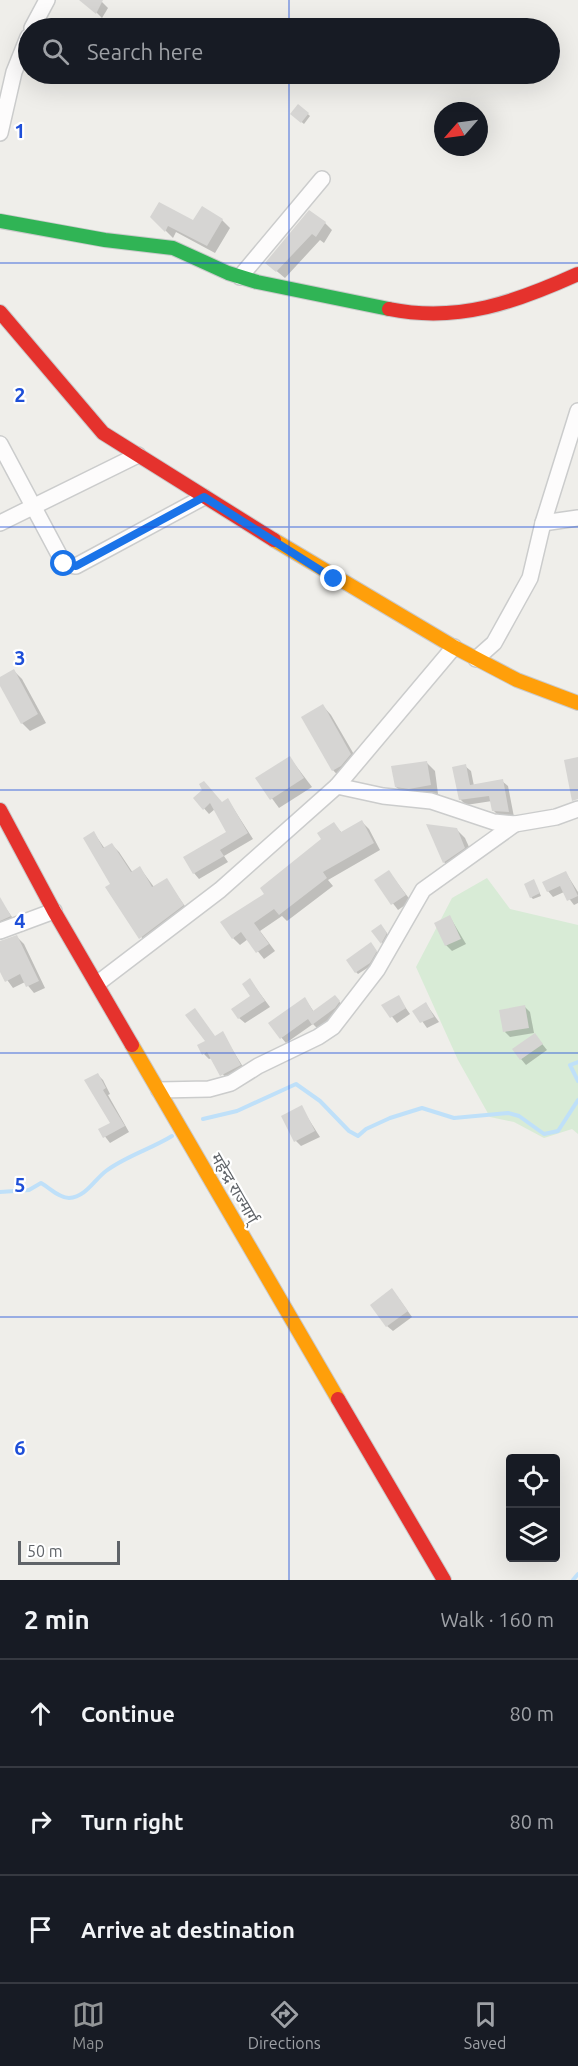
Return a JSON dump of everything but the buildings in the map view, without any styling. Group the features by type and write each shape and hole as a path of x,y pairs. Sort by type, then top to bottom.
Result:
{"main road":[{"path":"0,221 105,240 173,248 240,277 380,309 429,315 483,310 534,294 578,274"},
{"path":"0,312 103,433 334,579 454,648 517,680 578,703"},
{"name":"महेन्द्र राज्मार्ग्","path":"0,810 54,911 444,1580"}],"street":[{"path":"37,18 47,0"},
{"path":"0,133 18,62"},
{"path":"240,277 322,179"},
{"path":"476,659 494,643 530,578 543,523 578,411"},
{"path":"0,444 64,564 69,567 76,566 204,497"},
{"path":"0,523 138,454"},
{"path":"543,523 578,518"},
{"path":"98,984 220,890 337,786 454,648"},
{"path":"337,786 383,796 430,801 494,822 515,824 556,817 578,809"},
{"path":"159,1090 209,1089 231,1083 333,1027 377,970 423,890 515,824"},
{"path":"0,931 54,911"}],"green space":[{"path":"487,878 510,909 578,925 578,1134 572,1129 544,1138 514,1122 490,1117 458,1060 416,967 452,898"}],"waterway":[{"path":"578,1062 570,1065 578,1081"},
{"path":"203,1119 237,1111 296,1084 320,1101 349,1131 358,1136 366,1129 390,1118 422,1108 454,1118 508,1113 519,1116 544,1134 558,1131 578,1100"},
{"path":"0,1192 29,1190 41,1183 62,1196 75,1197 114,1166 172,1136"},
{"path":"573,1580 578,1574"}],"traffic: fast":[{"path":"0,221 105,240 173,248 228,273 257,282 389,309"}],"traffic: slow":[{"path":"274,540 454,647 517,680 578,703"},
{"path":"132,1045 338,1399"}],"traffic: jam":[{"path":"389,309 415,313 439,313 486,307 532,293 578,274"},
{"path":"0,312 103,433 274,540"},
{"path":"0,810 54,911 132,1045"},
{"path":"338,1399 444,1580"}],"route":[{"path":"64,564 69,567 76,566 204,497 334,579"}]}
